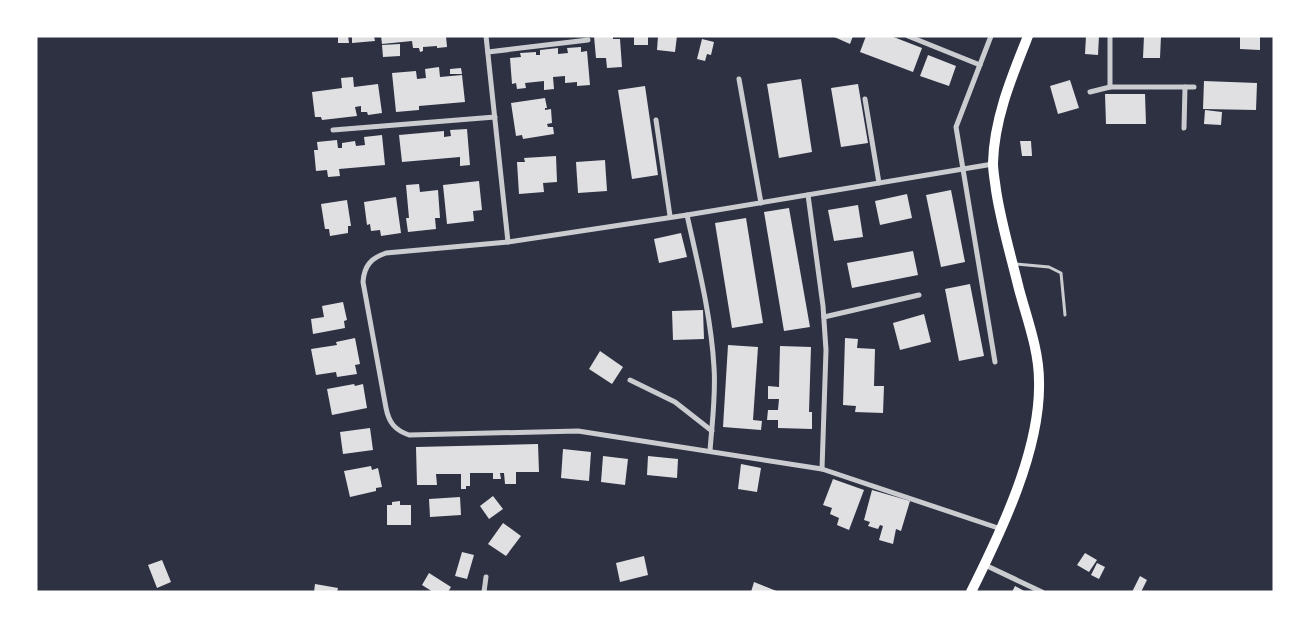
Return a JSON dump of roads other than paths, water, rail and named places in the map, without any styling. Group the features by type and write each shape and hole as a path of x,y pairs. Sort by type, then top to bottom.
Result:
{"main road":[{"path":"971,592 1001,528 1028,455 1035,428 1040,380 1032,336 999,213 993,164 1003,104 1028,36"}],"street":[{"path":"486,36 508,242"},
{"path":"908,36 980,65"},
{"path":"991,36 956,127 995,362"},
{"path":"1110,36 1110,87"},
{"path":"488,52 588,40"},
{"path":"739,79 761,202"},
{"path":"1090,92 1110,87 1194,88"},
{"path":"1184,128 1185,87"},
{"path":"865,99 879,183"},
{"path":"333,130 494,117"},
{"path":"656,120 670,216"},
{"path":"993,164 549,236 386,254 378,256 367,266 363,282 388,417 393,426 400,432 409,435 578,431 822,469 1001,528"},
{"path":"808,195 824,317 826,350 822,469"},
{"path":"687,215 699,267 711,335 714,398 710,452"},
{"path":"824,317 919,295"},
{"path":"630,380 675,402 712,431"},
{"path":"984,564 1042,592"},
{"path":"484,592 486,577"}],"lane":[{"path":"1013,264 1048,267 1061,273 1066,315"}]}
